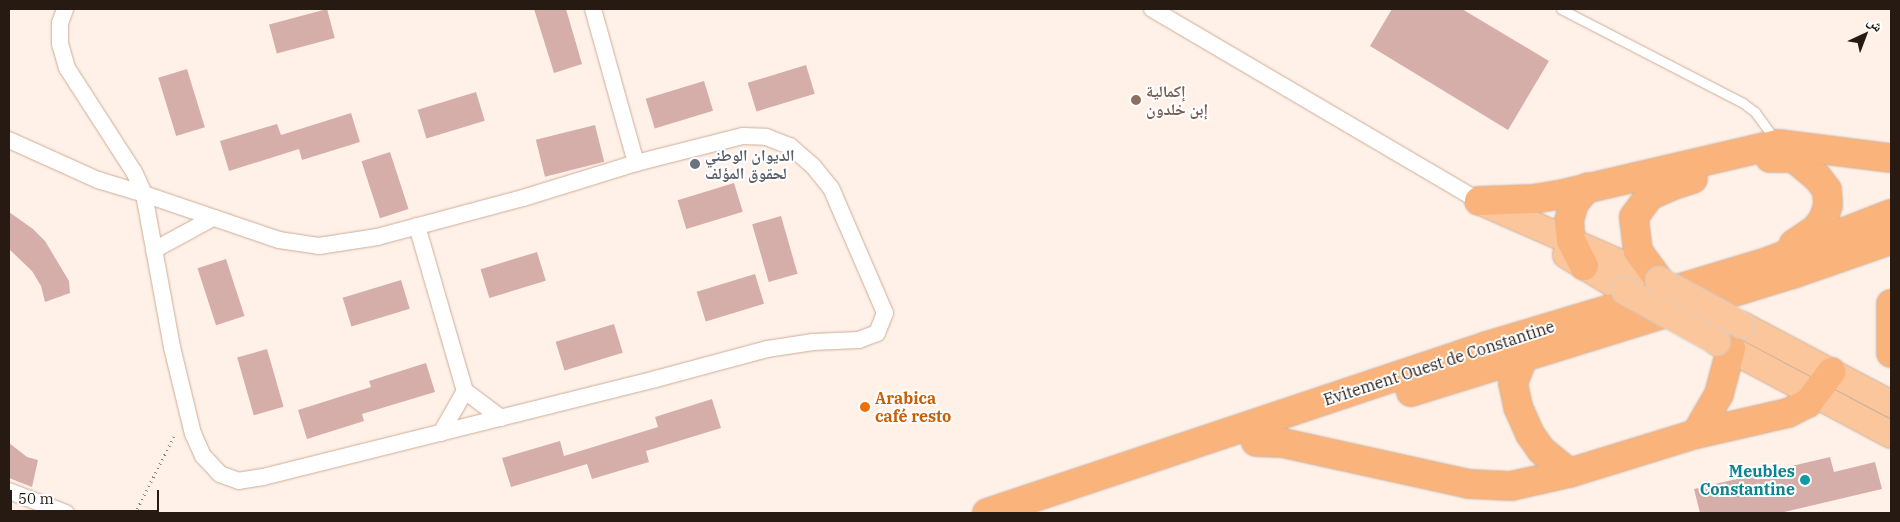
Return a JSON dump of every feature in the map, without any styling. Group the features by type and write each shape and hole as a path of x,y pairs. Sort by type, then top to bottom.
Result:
{"highway":[{"path":"1480,201 1533,200 1778,144 1891,158"},
{"path":"1659,280 1638,251 1635,234 1634,217 1649,196 1671,186 1769,158 1794,158 1818,178 1827,190 1828,205 1824,218 1816,229 1767,262"},
{"path":"1584,266 1571,240 1569,221 1574,203 1588,187"},
{"name":"Evitement Ouest de Constantine","path":"987,513 1487,346 1767,262 1891,214"},
{"name":"Evitement Ouest de Constantine","path":"1036,513 1524,355 1793,274 1891,240"},
{"path":"1891,304 1891,353"},
{"path":"1696,434 1719,394 1730,339"},
{"path":"1524,355 1513,383 1518,407 1530,434 1541,450 1569,472"},
{"path":"1256,442 1283,443 1469,484 1511,486 1569,472 1696,434 1788,413 1808,403 1815,396 1830,372"}],"main road":[{"path":"1480,201 1659,280 1730,339 1815,396 1891,435"},
{"path":"1480,201 1625,292 1730,339 1830,372 1891,404"}],"street":[{"path":"9,140 98,180 144,194 279,240 319,246 378,237 523,198 636,163 744,136 766,137 790,146 813,166 830,188 885,313 877,333 859,340 813,342 767,349 501,418 239,481 220,474 204,456 193,434 172,347 144,194 134,172 68,68 60,44 60,23 65,9"},
{"path":"593,9 636,163"},
{"path":"1152,9 1480,201"},
{"path":"154,250 213,218"},
{"path":"417,226 465,391 501,418"},
{"path":"440,433 465,391"},
{"path":"9,491 66,513"}],"lane":[{"path":"1562,9 1743,103 1755,112 1778,144"}],"path":[{"path":"135,513 188,410"}],"building":[{"path":"327,9 335,38 277,54 269,25"},
{"path":"534,9 566,9 582,64 554,73"},
{"path":"1392,9 1462,9 1549,61 1508,130 1370,46"},
{"path":"806,65 815,94 756,112 748,83"},
{"path":"187,69 205,127 176,136 158,78"},
{"path":"704,81 713,111 655,128 646,99"},
{"path":"476,92 485,121 426,139 418,110"},
{"path":"351,113 360,142 302,160 299,149 229,171 220,141 277,124 281,135"},
{"path":"595,125 604,162 545,177 536,140"},
{"path":"390,152 409,209 380,218 361,161"},
{"path":"734,183 743,212 686,229 678,200"},
{"path":"9,212 33,229 45,241 69,281 70,293 45,302 41,286 32,271 9,249"},
{"path":"781,216 798,274 769,282 752,224"},
{"path":"537,252 546,281 489,298 481,269"},
{"path":"226,259 245,316 216,325 197,268"},
{"path":"755,274 764,304 706,321 697,292"},
{"path":"401,280 410,309 351,327 343,298"},
{"path":"614,324 623,353 564,371 556,342"},
{"path":"267,349 284,407 254,415 237,358"},
{"path":"426,363 435,392 362,414 364,421 307,439 298,410 371,387 369,381"},
{"path":"712,399 721,428 646,451 649,462 592,479 587,464 511,487 502,458 560,441 564,456 658,427 655,417"},
{"path":"9,443 27,457 38,460 32,487 9,478"},
{"name":"Meubles Constantine","path":"1830,457 1834,472 1875,462 1882,489 1780,513 1700,513 1694,489"}],"place":[{"name":"إكمالية إبن خلدون","path":"1136,100"},
{"name":"الديوان الوطني لحقوق المؤلف","path":"695,164"},
{"name":"Arabica café resto","path":"865,407"},
{"name":"Meubles Constantine","path":"1805,480"}]}
